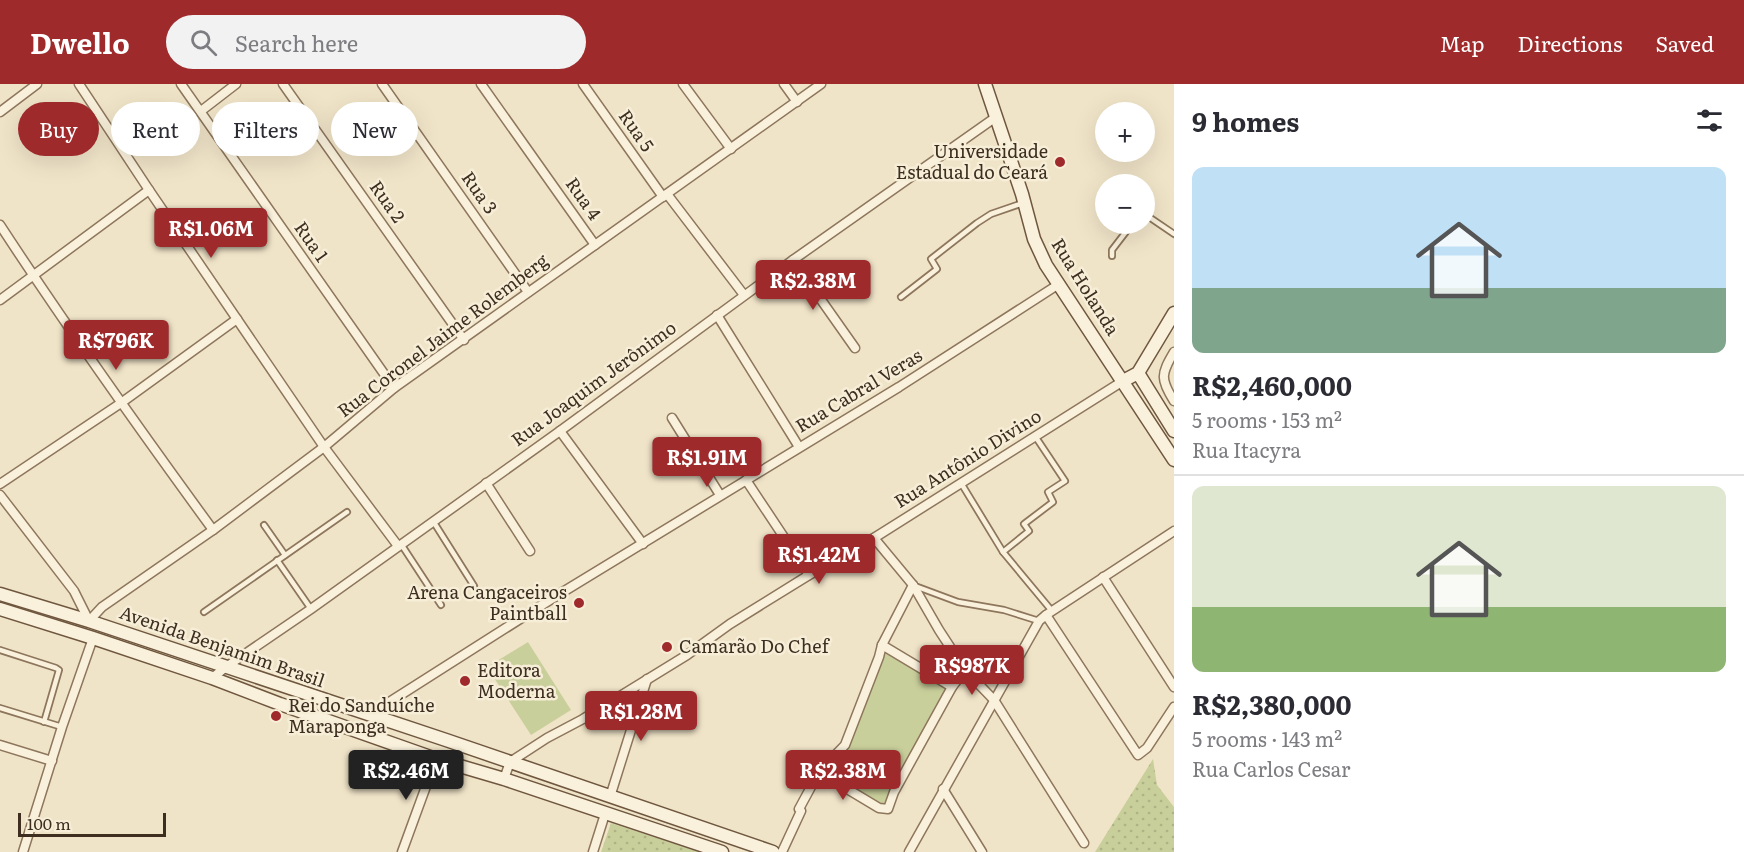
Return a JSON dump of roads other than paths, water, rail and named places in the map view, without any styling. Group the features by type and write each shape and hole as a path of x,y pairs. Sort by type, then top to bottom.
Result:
{"main road":[{"name":"Rua Holanda","path":"985,84 1034,239 1046,265 1174,460"},
{"path":"1123,381 1138,373 1174,313"},
{"path":"1138,373 1174,431"},
{"name":"Avenida Benjamim Brasil","path":"0,594 89,621 446,740 773,852"},
{"name":"Avenida Benjamim Brasil","path":"0,609 212,678 280,705 436,759 504,779 722,852"},
{"path":"682,839 687,823"}],"street":[{"path":"0,112 37,84"},
{"path":"79,84 324,447 400,545"},
{"name":"Rua 1","path":"182,84 394,388"},
{"path":"201,111 236,84"},
{"name":"Rua 2","path":"283,84 464,340"},
{"name":"Rua 3","path":"382,84 528,292"},
{"name":"Rua 4","path":"482,84 595,245"},
{"name":"Rua 5","path":"583,84 665,196 744,295"},
{"path":"683,84 731,149"},
{"path":"784,84 797,102"},
{"name":"Rua Coronel Jaime Rolemberg","path":"89,621 102,606 213,530 324,447 394,388 821,84"},
{"name":"Rua Joaquim Jerônimo","path":"212,678 560,431 744,295 996,117"},
{"path":"0,300 149,190"},
{"path":"0,225 121,403 213,530"},
{"path":"793,260 855,348"},
{"name":"Rua Cabral Veras","path":"369,716 720,495 899,387 1059,284"},
{"path":"717,315 799,447"},
{"path":"0,484 121,403 237,319"},
{"path":"1174,352 1165,366 1163,378 1164,386 1174,401"},
{"name":"Rua Antônio Divino","path":"510,762 687,655 730,624 874,538 1123,381"},
{"path":"672,418 720,495"},
{"path":"560,431 643,544"},
{"path":"746,480 809,575"},
{"path":"486,483 530,551"},
{"path":"0,495 74,591 89,621"},
{"path":"909,852 994,700 1045,616 1174,531"},
{"path":"874,538 913,585 965,670 994,700 1084,843"},
{"path":"1103,577 1174,687"},
{"path":"782,852 801,811 799,809 819,772 845,745 882,645 913,585"},
{"path":"1045,616 1138,755 1147,748 1174,707"},
{"path":"23,852 93,638"},
{"path":"882,645 952,687"},
{"path":"819,772 879,808 888,809 894,792 952,687 965,670"},
{"path":"610,797 648,679"},
{"path":"0,745 52,761"},
{"path":"402,852 436,759"},
{"path":"504,779 510,762"},
{"path":"943,789 982,852"},
{"path":"593,852 605,814"}],"lane":[{"path":"901,297 936,269 931,259 977,223 991,214 1024,203"},
{"path":"1155,221 1174,234"},
{"path":"1112,256 1112,250 1124,234"},
{"path":"1003,552 1029,531 1024,524 1053,502 1048,492 1065,481 1035,436"},
{"path":"961,483 1045,616"},
{"path":"204,612 347,512"},
{"path":"433,521 474,586"},
{"path":"264,525 285,555"},
{"path":"400,545 441,605"},
{"path":"278,560 311,609"},
{"path":"913,585 958,602 1045,616"},
{"path":"0,650 59,670 44,722"},
{"path":"0,708 62,727"}],"place":[{"name":"Universidade Estadual do Ceará","path":"1060,162"},
{"name":"Arena Cangaceiros Paintball","path":"579,603"},
{"name":"Camarão Do Chef","path":"667,647"},
{"name":"Editora Moderna","path":"465,681"},
{"name":"Rei do Sanduíche Maraponga","path":"276,716"}]}
